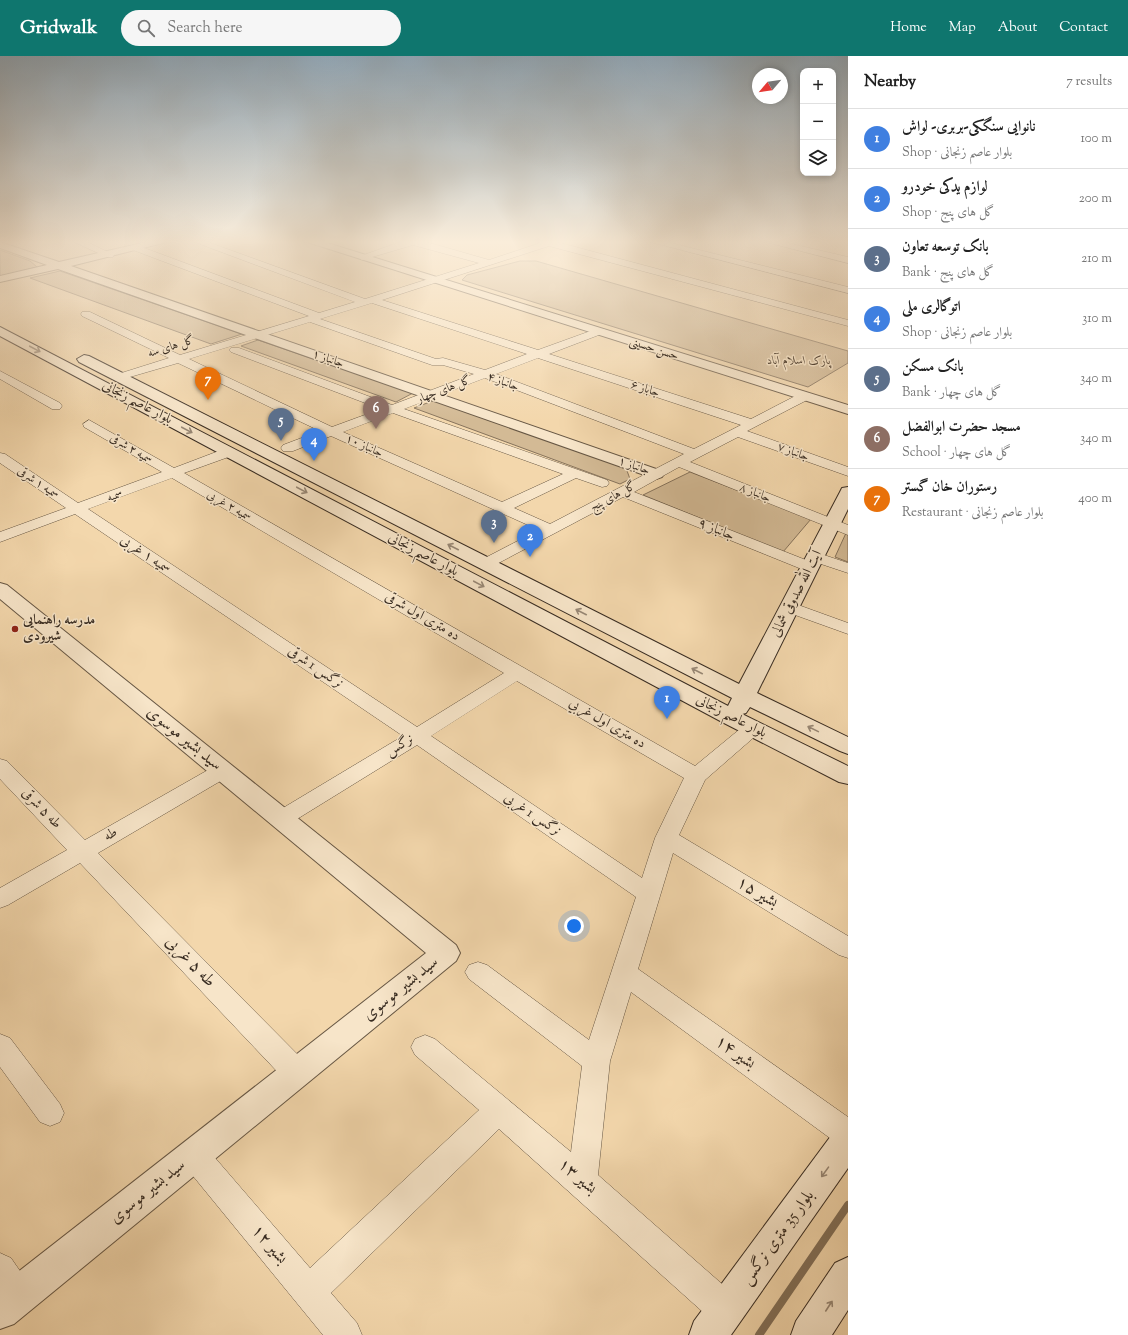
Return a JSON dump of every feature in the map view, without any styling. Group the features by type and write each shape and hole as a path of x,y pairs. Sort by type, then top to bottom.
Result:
{"street":[{"name":"جانباز ۱","path":"161,301 656,474"},
{"name":"جانباز ۴","path":"270,301 436,363 443,361 485,374 695,454"},
{"name":"گل های سه","path":"119,377 368,301"},
{"name":"جاباز ۶","path":"368,301 752,424"},
{"name":"حسن حسینی","path":"504,301 848,410"},
{"path":"764,301 848,323"},
{"name":"جانباز ۱۰","path":"86,314 332,432 550,530"},
{"name":"بلوار عاصم زنجانی","path":"0,316 745,696 848,746"},
{"name":"بلوار عاصم زنجانی","path":"0,331 743,723 848,776"},
{"name":"گل های چهار","path":"288,448 600,331"},
{"path":"235,350 393,409 602,483"},
{"path":"0,374 56,406"},
{"name":"گل های پنج","path":"485,564 805,396"},
{"name":"سمیه ۲ شرقی","path":"89,424 173,474"},
{"name":"جانباز ۷","path":"737,432 848,472"},
{"name":"سمیه","path":"0,537 77,510 229,452"},
{"name":"سمیه ۱ شرقی","path":"0,457 77,510"},
{"name":"جانباز ۸","path":"678,462 840,527"},
{"path":"502,508 576,473"},
{"name":"سمیه ۲ غربی","path":"173,474 327,563"},
{"name":"جانباز ۹","path":"622,492 813,562 848,568"},
{"name":"آیت الله صدوقی شمالی","path":"743,723 745,696 813,562 840,527 848,492"},
{"name":"سمیه ۱ غربی","path":"77,510 212,600"},
{"name":"ده متری اول شرقی","path":"327,563 518,672"},
{"name":"سید بشیر موسوی","path":"0,589 446,953 9,1303"},
{"name":"نرگس 1 شرقی","path":"212,600 417,736"},
{"path":"790,607 848,629"},
{"name":"نرگس","path":"281,818 417,736 518,672"},
{"name":"ده متری اول غربي","path":"518,672 696,776"},
{"path":"582,1181 596,1061 666,838 696,776 743,723"},
{"name":"نرگس 1 غربی","path":"417,736 648,894"},
{"name":"طه ۵ شرقی","path":"0,766 83,851"},
{"name":"طه","path":"0,899 222,771"},
{"name":"بشیر ۱۵","path":"666,838 848,948"},
{"name":"طه ۵ غربی","path":"83,851 297,1073"},
{"path":"478,972 596,1061"},
{"name":"بشیر ۱۴","path":"623,972 848,1134"},
{"path":"0,1046 50,1113"},
{"name":"بشیر ۱۳","path":"426,1047 582,1181 717,1323"},
{"path":"308,1292 499,1110"},
{"name":"بلوار 35 متری نرگس","path":"717,1323 848,1140"},
{"name":"بشیر ۱۲","path":"194,1155 345,1335"},
{"path":"0,1269 9,1303"},
{"path":"810,1335 848,1276"}],"green space":[{"path":"92,301 146,301 242,334 211,344"},
{"name":"پارک اسلام آباد","path":"529,301 674,301 848,351 848,363 808,387"},
{"path":"258,340 413,393 396,402 241,346"},
{"path":"435,400 626,468 630,479 620,484 414,408"},
{"path":"690,472 811,519 783,552 643,495"},
{"path":"846,533 848,533 848,562 835,557"}],"waterway":[{"path":"759,1335 848,1205"}],"place":[{"name":"رستوران خان گستر","path":"208,400"},
{"name":"مسجد حضرت ابوالفضل","path":"376,429"},
{"name":"بانک مسکن","path":"281,441"},
{"name":"اتوگالری ملی","path":"314,461"},
{"name":"بانک توسعه تعاون","path":"494,543"},
{"name":"لوازم یدکی خودرو","path":"530,557"},
{"name":"مدرسه راهنمایی شیرودی","path":"15,629"},
{"name":"نانوایی سنگکی-بربری- لواش","path":"667,719"}]}
